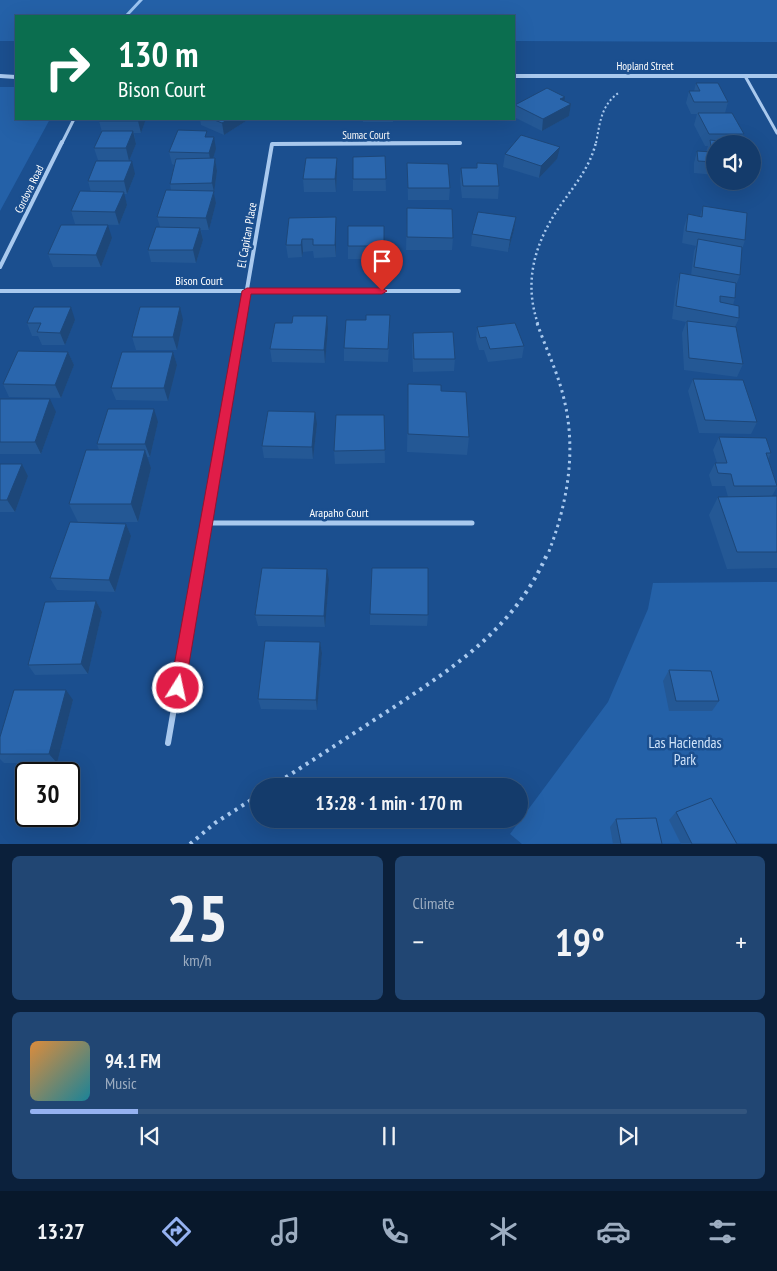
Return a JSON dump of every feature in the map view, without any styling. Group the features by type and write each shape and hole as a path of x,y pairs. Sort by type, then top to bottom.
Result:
{"street":[{"path":"0,76 15,76"},
{"name":"Hopland Street","path":"515,76 777,76"},
{"path":"745,76 777,133"},
{"name":"Cordova Road","path":"0,266 73,120"},
{"name":"Sumac Court","path":"272,144 460,143"},
{"name":"El Capitan Place","path":"168,743 272,144"},
{"name":"Bison Court","path":"0,291 459,291"},
{"name":"Arapaho Court","path":"206,523 472,523"}],"path":[{"path":"284,778 471,654 512,609 546,556 561,518 570,456 567,410 532,311 534,256 546,227 588,166 597,145 600,118 606,106 617,92 624,91"},
{"path":"190,844 216,823 250,801"}],"green space":[{"path":"0,0 777,0 777,42 515,41 515,15 15,15 15,41 0,41"},
{"path":"0,87 15,87 15,120 49,120 0,211"},
{"name":"Las Haciendas Park","path":"777,582 777,843 522,844 510,834 514,828 528,828 528,810 608,702 648,609 653,583"}],"building":[{"path":"696,83 718,83 728,102 694,102 689,91 700,91"},
{"path":"547,88 565,97 560,99 571,104 543,119 515,105"},
{"path":"698,113 732,113 744,134 709,134"},
{"path":"100,120 138,120 138,121"},
{"path":"214,120 227,120 222,123"},
{"path":"178,130 207,131 205,137 214,137 209,153 169,152"},
{"path":"102,131 133,131 126,148 94,148"},
{"path":"521,135 560,147 541,166 505,154"},
{"path":"697,151 706,152 706,161 698,161"},
{"path":"385,156 386,179 353,179 353,157"},
{"path":"215,158 212,183 170,184 176,159"},
{"path":"306,158 337,158 335,179 303,179"},
{"path":"96,161 132,161 124,181 88,181"},
{"path":"407,163 448,164 450,188 408,188"},
{"path":"477,163 497,164 499,186 463,186 461,168 477,168"},
{"path":"166,190 214,191 206,218 157,217"},
{"path":"80,191 124,192 115,212 71,211"},
{"path":"703,206 747,213 745,240 686,231 688,214 702,217"},
{"path":"407,208 452,209 453,238 407,237"},
{"path":"478,212 516,217 510,240 472,234"},
{"path":"336,217 335,245 313,245 313,239 302,239 301,245 286,245 289,218"},
{"path":"61,225 108,225 96,255 48,254"},
{"path":"348,226 384,226 384,246 348,246"},
{"path":"156,227 200,228 193,250 148,250"},
{"path":"698,239 742,247 740,275 694,267"},
{"path":"680,273 736,283 735,298 720,296 720,302 739,306 739,318 676,306"},
{"path":"34,307 71,307 60,333 37,332 41,323 27,323"},
{"path":"140,307 180,307 173,337 132,337"},
{"path":"366,315 390,315 388,349 344,348 346,320 366,320"},
{"path":"293,316 327,316 324,350 270,349 275,323 292,323"},
{"path":"687,321 736,327 743,364 689,358"},
{"path":"515,323 524,346 490,349 486,337 480,338 477,327"},
{"path":"453,332 455,359 414,359 413,333"},
{"path":"18,351 68,352 55,385 3,384"},
{"path":"122,352 173,352 164,388 111,388"},
{"path":"693,379 743,380 757,422 705,420"},
{"path":"408,384 441,385 441,391 466,392 469,437 408,434"},
{"path":"0,399 50,399 35,442 0,442"},
{"path":"108,409 154,409 145,444 97,444"},
{"path":"268,411 315,412 312,447 262,446"},
{"path":"336,415 384,415 385,450 334,451"},
{"path":"719,437 766,438 771,453 766,453 777,486 734,486 731,474 718,473 715,463 727,463"},
{"path":"86,450 145,450 131,504 69,504"},
{"path":"0,464 22,464 7,500 0,500"},
{"path":"777,496 777,552 737,552 718,497"},
{"path":"70,522 126,524 109,580 50,578"},
{"path":"262,568 327,569 324,616 255,615"},
{"path":"372,568 428,568 428,615 370,614"},
{"path":"96,601 81,664 28,665 45,602"},
{"path":"265,641 320,642 316,700 258,699"},
{"path":"669,670 711,671 719,701 676,701"},
{"path":"14,690 66,690 49,754 0,754 0,737"},
{"path":"711,798 737,844 692,844 676,812"},
{"path":"656,818 662,844 621,844 616,819"}],"waterway":[{"path":"127,15 141,0"}],"route":[{"path":"178,688 247,291 382,291"}]}
